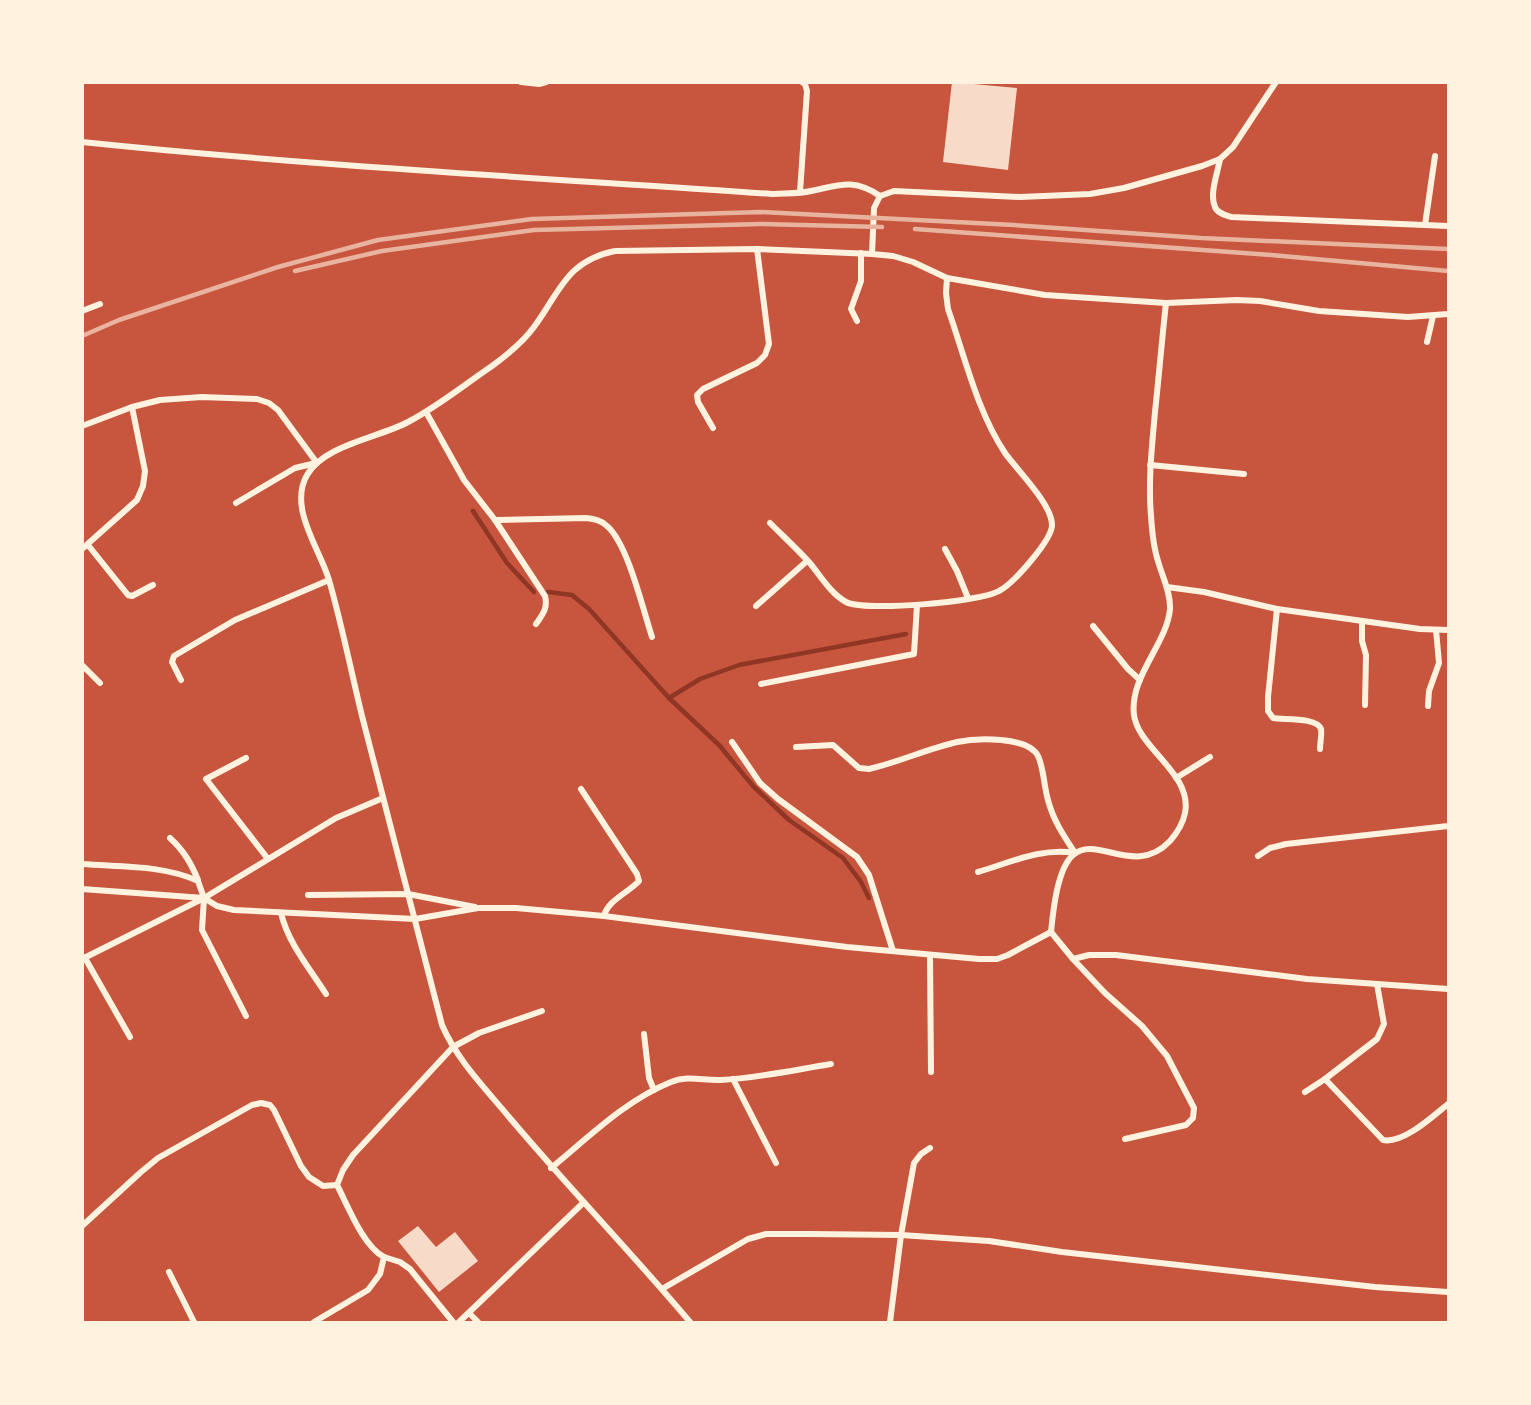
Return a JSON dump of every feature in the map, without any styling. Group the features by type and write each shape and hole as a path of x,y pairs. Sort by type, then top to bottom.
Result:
{"street":[{"path":"520,82 539,84 546,82"},
{"path":"800,192 807,91 802,82"},
{"path":"872,254 874,208 880,196 894,191 1020,197 1090,194 1124,188 1202,166 1220,159 1233,147 1276,82"},
{"path":"82,142 197,154 502,177 772,194 800,192 847,183 869,188 880,196"},
{"path":"1425,225 1435,156"},
{"path":"1220,159 1213,195 1215,207 1221,213 1231,217 1449,226"},
{"path":"713,428 698,402 697,395 703,389 757,363 765,355 769,344 758,249"},
{"path":"690,1323 552,1168 453,1047 442,1025 329,580 304,518 301,501 302,486 307,475 317,463 336,451 390,430 426,412 502,359 532,330 570,273 586,262 615,251 758,249 861,253 893,256 913,262 947,278 1045,295 1166,303 1260,301 1319,311 1408,317 1449,314"},
{"path":"857,321 852,309 861,281 861,253"},
{"path":"770,524 833,591 845,602 856,606 917,605 998,592 1012,583 1049,537 1053,527 1045,505 993,433 982,407 948,309 945,293 947,278"},
{"path":"978,872 1045,852 1060,850 1075,853 1089,849 1138,857 1152,855 1176,835 1185,811 1185,798 1176,778 1136,725 1134,714 1134,699 1140,680 1167,621 1170,608 1167,588 1154,544 1150,499 1150,465 1166,303"},
{"path":"82,311 100,304"},
{"path":"1426,342 1433,316"},
{"path":"82,426 132,407 160,400 202,397 257,399 278,410 317,463"},
{"path":"132,407 145,471 143,486 137,500 85,547 128,596 153,585"},
{"path":"426,412 464,480 495,520 545,596 547,604 545,611 536,624"},
{"path":"236,503 295,468 317,463"},
{"path":"1150,465 1244,474"},
{"path":"495,520 586,518 600,520 608,526 626,558 652,637"},
{"path":"945,549 968,598"},
{"path":"756,606 807,561"},
{"path":"181,680 172,662 174,656 235,620 329,580"},
{"path":"1167,588 1204,592 1277,609 1449,630"},
{"path":"761,684 914,654 917,605"},
{"path":"1277,609 1268,711 1273,718 1317,723 1321,728 1320,749"},
{"path":"1362,621 1365,705"},
{"path":"1093,626 1128,669 1140,680"},
{"path":"1428,706 1429,691 1438,663 1436,630"},
{"path":"82,665 100,683"},
{"path":"796,747 833,745 859,768 869,769 958,742 982,740 1021,742 1032,747 1039,757 1048,801 1055,820 1075,853"},
{"path":"732,742 760,783 778,800 858,857 869,875 893,951"},
{"path":"1176,778 1209,757"},
{"path":"246,758 206,779 268,859"},
{"path":"581,789 637,874 639,881 606,909 604,916"},
{"path":"130,1037 84,958 204,898 336,818 383,798"},
{"path":"1258,856 1270,848 1286,844 1449,826"},
{"path":"170,838 189,859 204,898 202,930 246,1016"},
{"path":"1051,932 1062,874 1067,861 1075,853"},
{"path":"82,864 162,870 185,875 198,881"},
{"path":"82,889 204,898 217,906 234,910 415,919 478,908 516,908 604,916 962,958 997,959 1051,932"},
{"path":"309,895 408,894 478,908"},
{"path":"281,913 292,941 326,994"},
{"path":"1051,932 1105,993 1142,1026 1167,1056 1194,1108 1193,1118 1186,1125 1125,1139"},
{"path":"930,955 931,1072"},
{"path":"1073,958 1089,955 1116,955 1307,979 1449,988"},
{"path":"1305,1092 1377,1039 1383,1024 1377,984"},
{"path":"337,1185 353,1155 453,1047 479,1033 542,1011"},
{"path":"644,1034 649,1078 654,1090"},
{"path":"552,1168 618,1114 654,1090 673,1081 691,1077 733,1079 831,1064"},
{"path":"733,1079 776,1163"},
{"path":"1324,1079 1383,1140 1391,1142 1414,1130 1449,1104"},
{"path":"82,1226 158,1158 252,1105 261,1103 270,1105 274,1110 309,1177 323,1186 337,1185"},
{"path":"890,1323 901,1235 914,1163 930,1148"},
{"path":"337,1185 363,1233 377,1253 400,1262 410,1269 453,1323"},
{"path":"459,1323 508,1273 583,1203"},
{"path":"662,1289 748,1239 766,1234 901,1235 989,1241 1062,1252 1375,1287 1449,1292"},
{"path":"314,1323 368,1290 380,1274 384,1257"},
{"path":"169,1272 194,1323"},
{"path":"469,1313 478,1323"}],"building":[{"path":"952,82 1017,88 1008,170 943,162"},
{"path":"418,1226 436,1247 455,1232 478,1261 439,1292 398,1241"}],"waterway":[{"path":"473,511 507,563 534,592"},
{"path":"548,592 572,595 589,609 669,698 719,745 753,786 789,820 843,858 861,882 869,898"},
{"path":"669,698 700,679 739,665 906,634"}],"railway":[{"path":"82,336 119,320 278,267 378,240 532,219 761,212 1014,225 1201,238 1448,249"},
{"path":"295,271 382,251 534,230 761,224 882,227"},
{"path":"915,229 1271,255 1448,271"}]}
